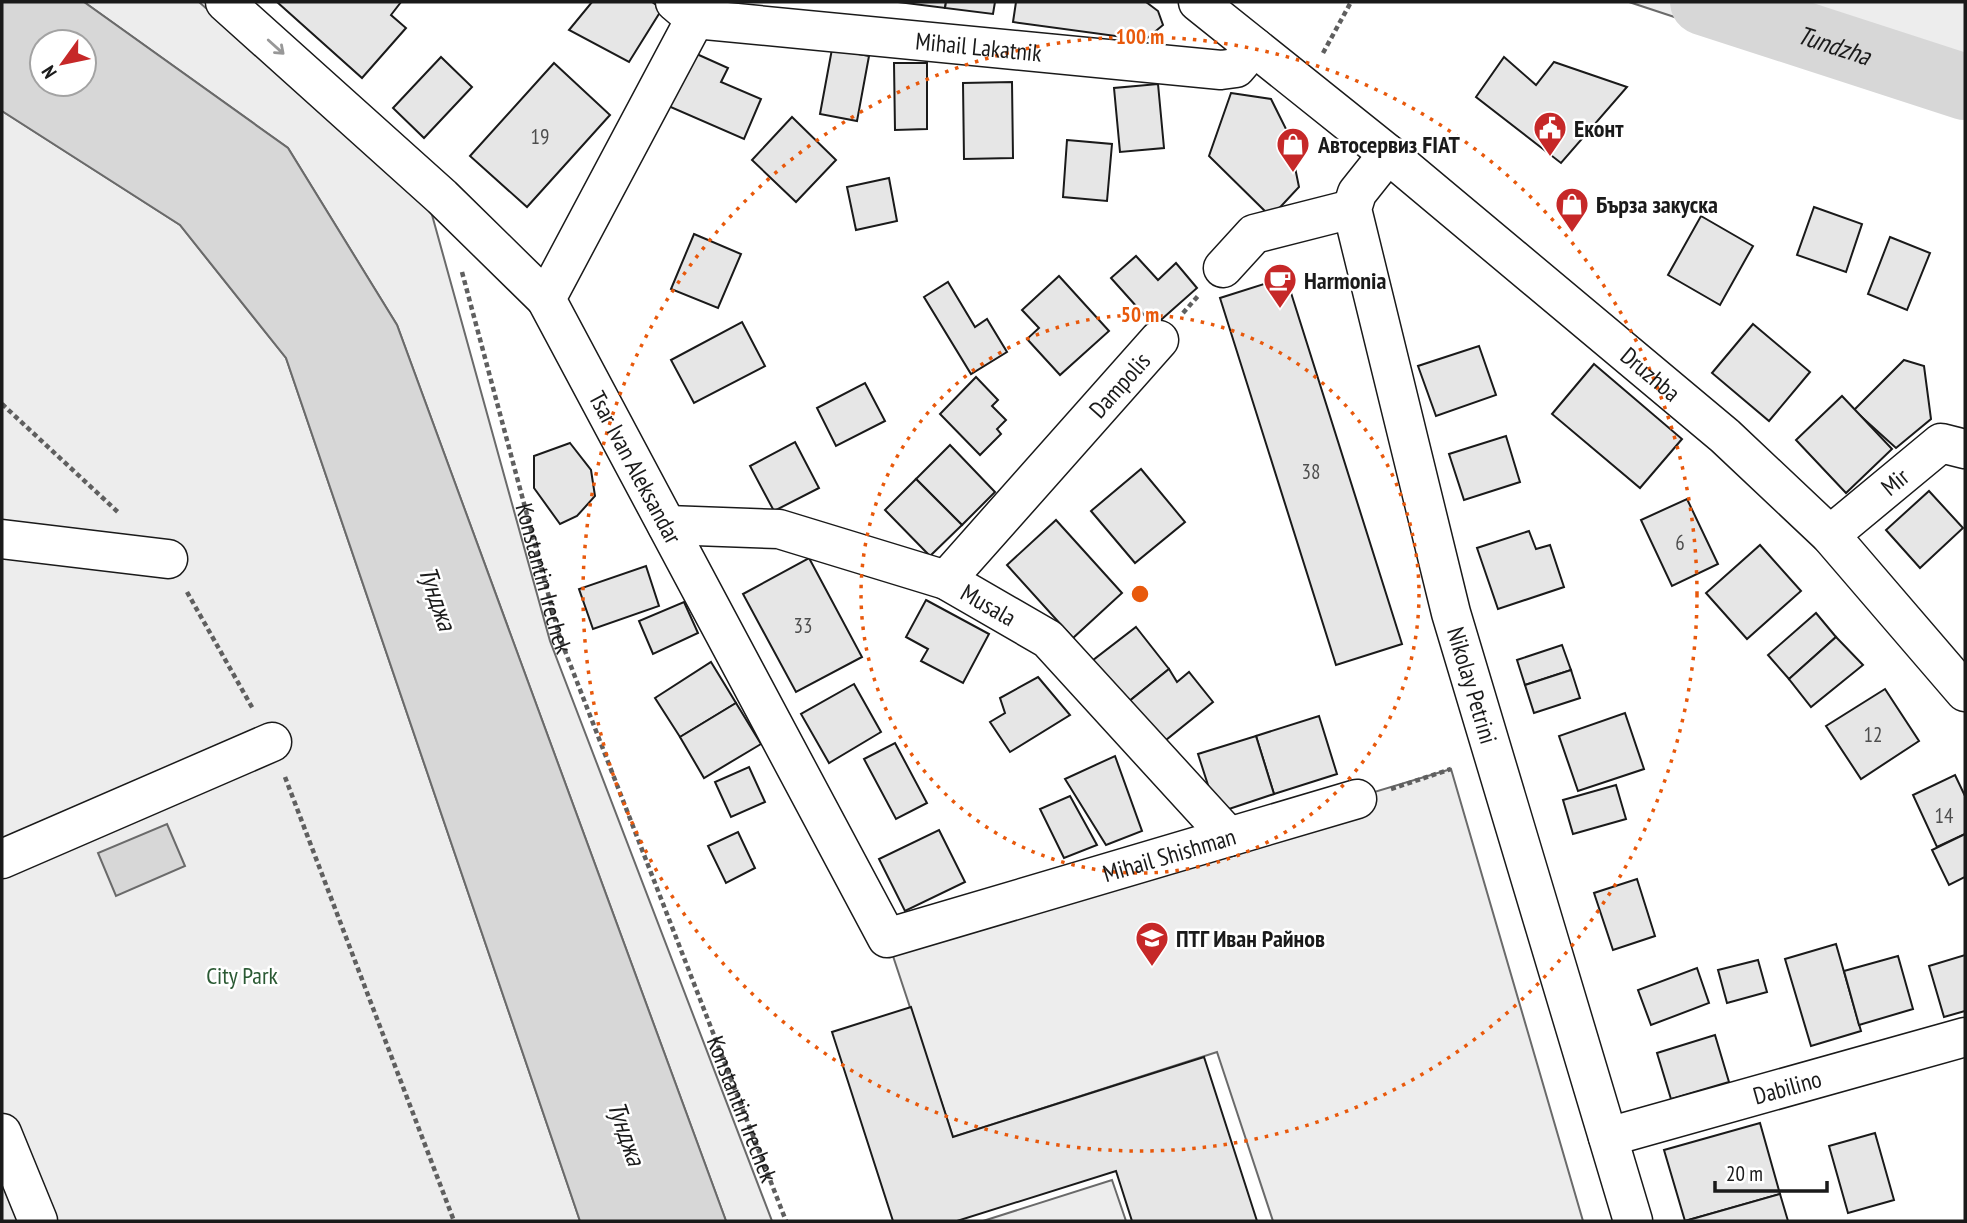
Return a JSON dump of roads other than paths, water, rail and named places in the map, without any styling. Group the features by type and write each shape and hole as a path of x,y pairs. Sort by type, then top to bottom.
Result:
{"street":[{"name":"Tsar Ivan Aleksandar","path":"225,2 442,197 547,299 887,938"},
{"path":"1198,2 1254,47"},
{"path":"547,299 685,10"},
{"name":"Mihail Lakatnik","path":"685,10 1221,69 1236,68 1254,47"},
{"name":"Druzhba","path":"1254,47 1388,154 1725,436 1830,535 1965,692"},
{"path":"1223,268 1254,234 1352,209 1357,193 1388,154"},
{"name":"Nikolay Petrini","path":"1352,209 1451,613 1633,1221"},
{"name":"Dampolis","path":"946,580 1159,340"},
{"name":"Mir","path":"1830,535 1941,443 1965,450"},
{"name":"Musala","path":"667,525 779,528 946,580 1048,639 1229,837"},
{"path":"2,539 168,559"},
{"path":"2,859 272,742"},
{"name":"Mihail Shishman","path":"887,938 1357,799"},
{"name":"Dabilino","path":"1608,1137 1965,1037"},
{"path":"2,1133 38,1221"}],"water":[{"name":"Тунджа","path":"2,2 84,2 288,148 397,325 726,1221 580,1221 286,358 180,225 2,111"},
{"path":"167,824 185,866 116,896 98,853"}],"waterway":[{"name":"Tundzha","path":"1703,2 1965,87"}],"place":[{"name":"Еконт","path":"1550,158"},
{"name":"Автосервиз FIAT","path":"1293,174"},
{"name":"Бърза закуска","path":"1572,234"},
{"name":"Harmonia","path":"1280,310"},
{"name":"ПТГ Иван Райнов","path":"1152,968"}],"park label":[{"name":"City Park","path":"242,975"}]}
